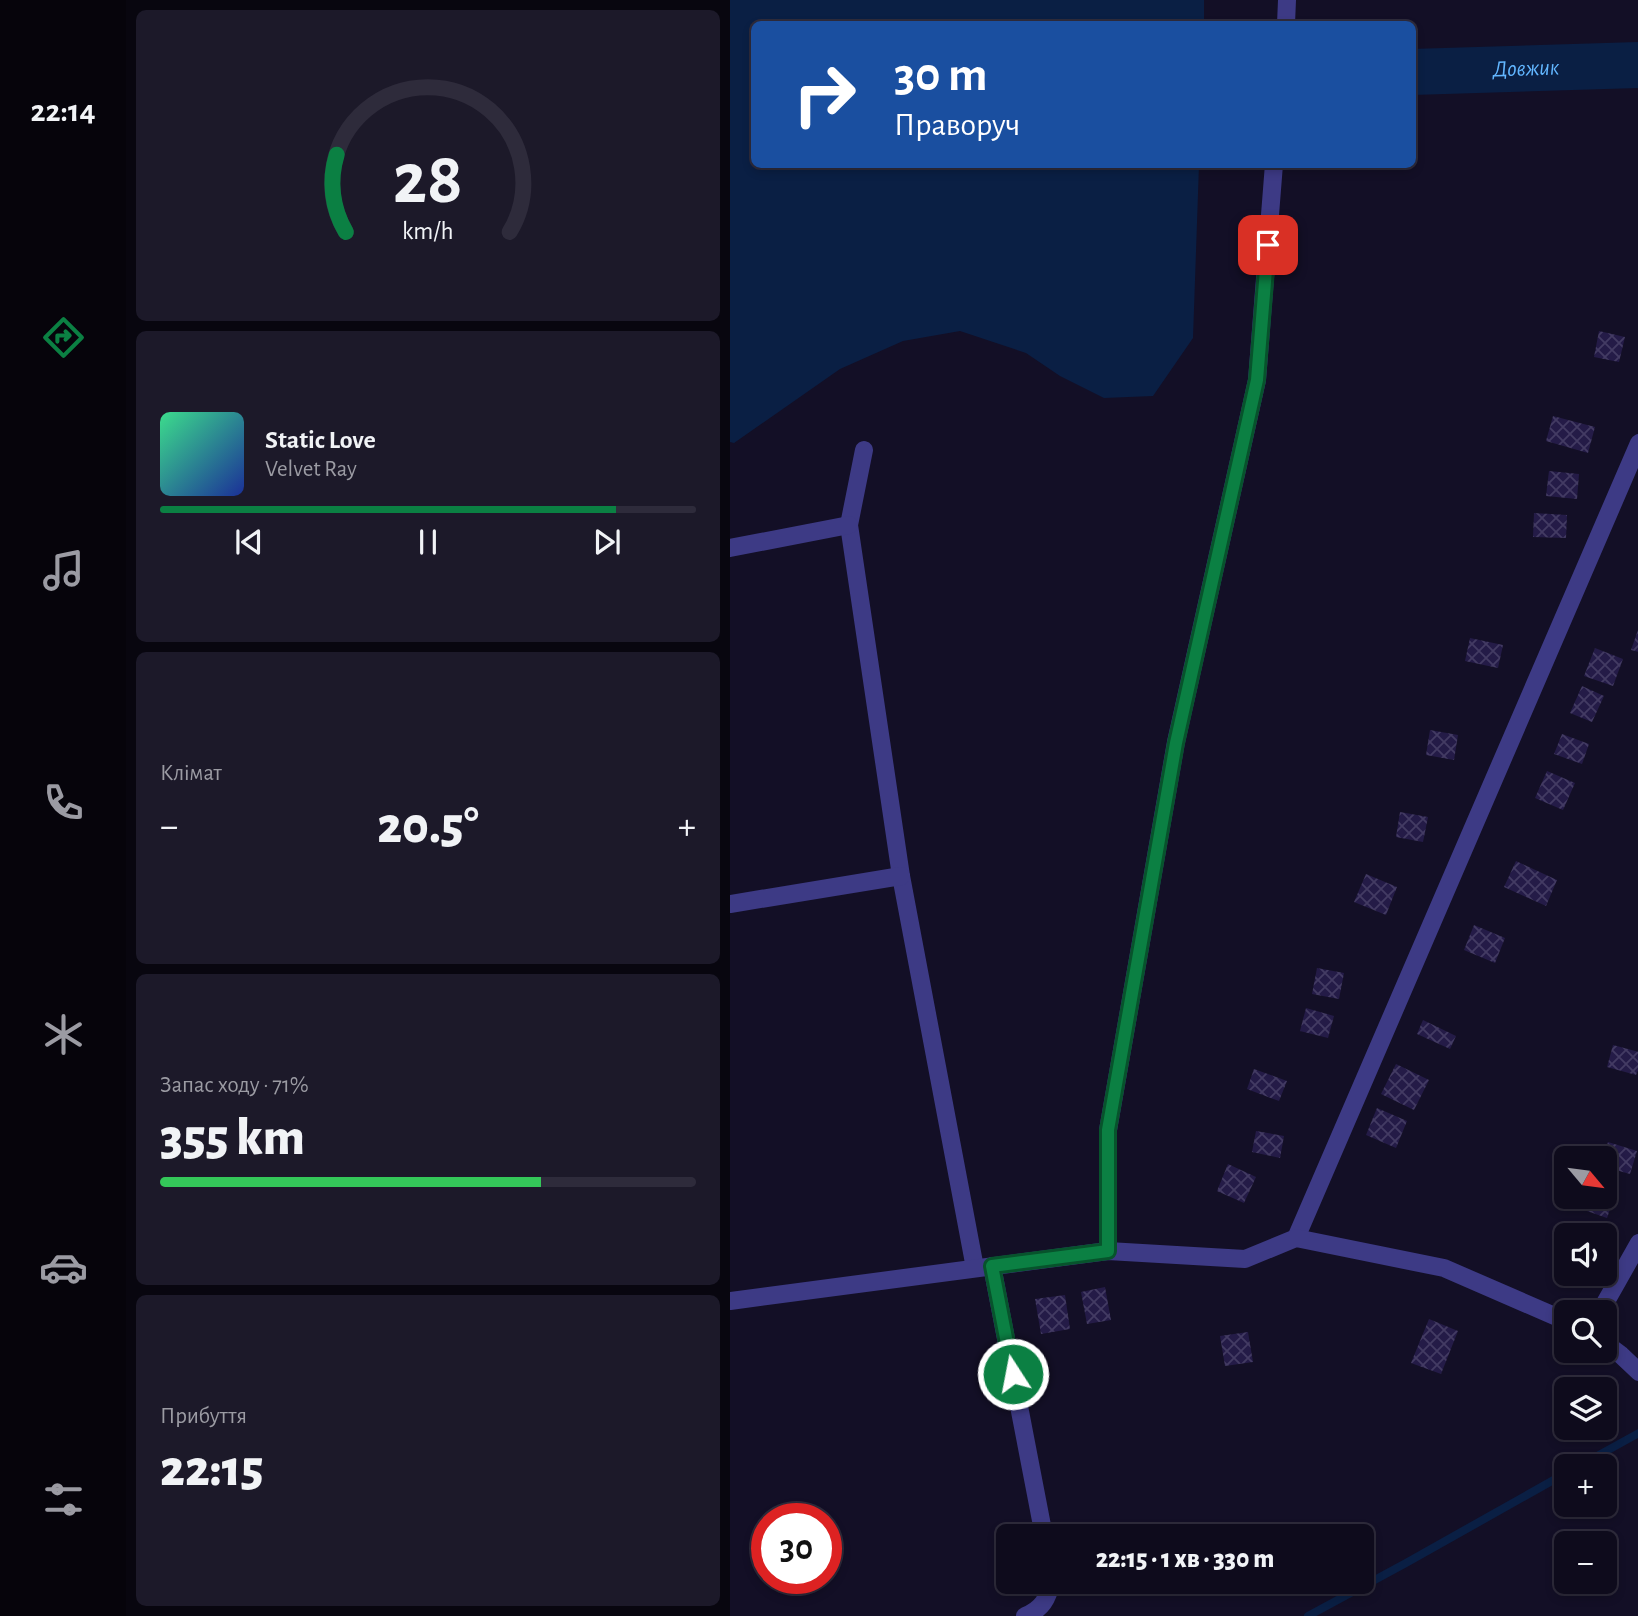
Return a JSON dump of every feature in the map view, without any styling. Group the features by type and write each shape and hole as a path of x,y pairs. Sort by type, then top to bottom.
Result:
{"street":[{"path":"1285,21 1288,0"},
{"path":"1108,1251 1108,1130 1176,743 1257,380 1274,168"},
{"path":"1296,1238 1638,443"},
{"path":"864,450 849,524 901,876 983,1267 1041,1524"},
{"path":"730,548 849,524"},
{"path":"730,904 901,876"},
{"path":"730,1301 1108,1251 1245,1259 1296,1238 1444,1268 1554,1316"},
{"path":"1607,1300 1638,1243"},
{"path":"1617,1352 1638,1372"},
{"path":"1025,1616 1033,1613 1049,1594"}],"water":[{"path":"730,0 1204,0 1204,21 751,21 751,168 1199,168 1193,338 1153,396 1104,398 1060,376 1026,353 960,331 903,341 840,369 734,443 730,442"}],"building":[{"path":"1599,331 1625,337 1619,362 1594,357"},
{"path":"1553,416 1595,427 1588,453 1546,441"},
{"path":"1549,471 1579,474 1577,499 1546,496"},
{"path":"1534,513 1567,515 1566,538 1533,537"},
{"path":"1639,630 1639,652 1631,650"},
{"path":"1470,638 1503,645 1498,668 1465,661"},
{"path":"1595,648 1623,659 1613,686 1584,676"},
{"path":"1582,686 1604,696 1592,722 1570,713"},
{"path":"1430,730 1458,735 1454,760 1426,755"},
{"path":"1562,734 1589,744 1582,764 1554,754"},
{"path":"1547,771 1575,783 1563,810 1535,798"},
{"path":"1400,812 1428,817 1423,842 1396,837"},
{"path":"1516,861 1557,880 1546,906 1504,887"},
{"path":"1366,874 1397,887 1386,915 1354,902"},
{"path":"1474,925 1505,938 1495,963 1464,950"},
{"path":"1317,968 1344,973 1339,999 1312,994"},
{"path":"1306,1008 1334,1016 1328,1038 1300,1031"},
{"path":"1423,1020 1456,1036 1450,1049 1417,1034"},
{"path":"1613,1045 1639,1052 1636,1075 1607,1067"},
{"path":"1396,1064 1429,1080 1414,1110 1381,1094"},
{"path":"1254,1069 1287,1081 1279,1101 1247,1089"},
{"path":"1377,1108 1407,1121 1396,1148 1366,1135"},
{"path":"1256,1131 1284,1136 1280,1158 1252,1152"},
{"path":"1608,1142 1637,1151 1630,1174 1617,1170 1617,1146 1607,1146"},
{"path":"1228,1164 1256,1177 1244,1203 1217,1191"},
{"path":"1584,1209 1610,1209 1607,1218"},
{"path":"1105,1287 1111,1320 1087,1324 1081,1292"},
{"path":"1065,1295 1070,1329 1041,1334 1035,1299"},
{"path":"1429,1319 1458,1331 1441,1374 1411,1363"},
{"path":"1248,1332 1253,1362 1225,1366 1220,1336"}],"waterway":[{"name":"Довжик","path":"1416,72 1639,65"},
{"path":"1601,1454 1639,1433"},
{"path":"1308,1616 1554,1480"}],"route":[{"path":"1013,1374 992,1266 1108,1251 1108,1130 1176,743 1257,380 1268,245"}]}
